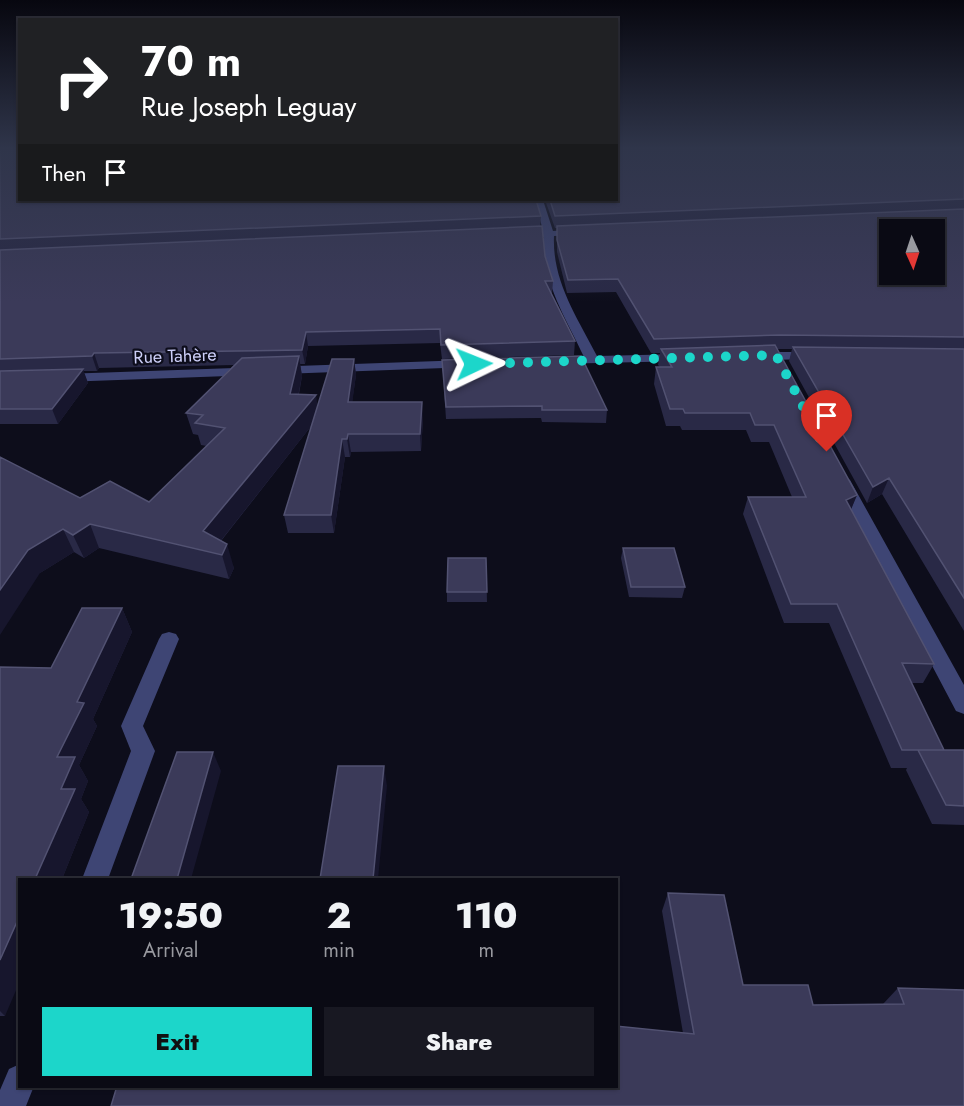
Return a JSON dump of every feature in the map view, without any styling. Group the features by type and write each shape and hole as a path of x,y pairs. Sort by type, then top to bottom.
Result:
{"street":[{"path":"539,201 549,234 548,256 554,282 592,360"},
{"path":"513,235 593,232"},
{"path":"776,355 787,378"},
{"path":"742,356 835,356"},
{"path":"545,362 696,357"},
{"name":"Rue Tahère","path":"47,378 485,364"},
{"path":"833,463 964,705"},
{"path":"95,878 143,751 132,726 169,639"},
{"path":"10,1106 18,1085"}],"building":[{"path":"0,199 18,199 18,201 536,201 541,216 0,239"},
{"path":"618,199 964,199 964,199 555,216 550,201 618,201"},
{"path":"964,209 964,337 780,335 654,339 618,279 568,280 557,240 557,226"},
{"path":"542,226 545,256 553,281 545,281 575,341 441,345 440,329 306,332 302,350 94,353 92,356 0,359 0,250"},
{"path":"775,345 857,495 846,500 934,664 902,663 944,750 902,750 837,604 791,604 748,497 806,497 774,425 755,425 750,413 685,413 683,409 670,409 656,367 672,367 661,349"},
{"path":"793,347 964,349 964,598 889,478 873,487"},
{"path":"299,356 290,394 316,395 203,531 227,544 222,555 90,524 73,535 63,529 28,550 0,590 0,457 80,498 110,481 149,502 225,428 195,423 203,415 186,413 242,358"},
{"path":"581,356 607,410 542,410 542,406 446,407 442,360"},
{"path":"332,359 354,359 348,402 422,402 420,434 348,434 347,439 342,439 331,515 284,515"},
{"path":"83,369 52,409 0,409 0,371"},
{"path":"623,548 674,548 685,587 631,587"},
{"path":"448,558 486,558 487,592 447,592"},
{"path":"82,608 122,608 77,702 84,703 57,757 75,757 61,789 75,789 35,878 18,878 18,920 0,960 0,667 51,668"},
{"path":"918,750 964,750 964,806 946,805"},
{"path":"177,752 213,752 177,878 131,878"},
{"path":"338,766 384,766 373,878 320,878"},
{"path":"668,893 724,895 743,985 808,985 813,1005 904,1004 898,988 964,990 964,1106 111,1106 116,1088 618,1088 618,1026 694,1034"}],"route":[{"path":"474,364 776,355 827,452"}]}
